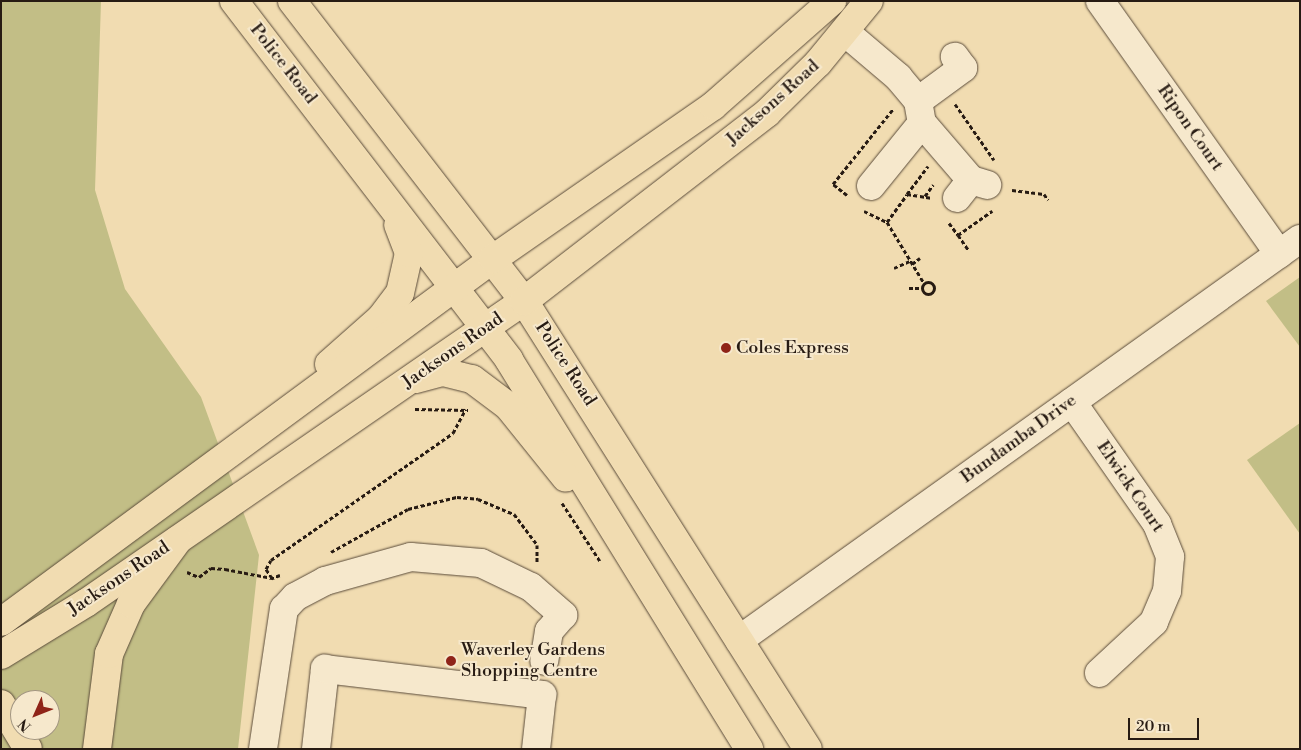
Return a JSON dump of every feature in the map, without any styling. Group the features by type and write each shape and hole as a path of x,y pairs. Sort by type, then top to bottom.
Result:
{"main road":[{"name":"Police Road","path":"234,1 486,329 578,467 749,749"},
{"path":"250,1 262,36"},
{"name":"Police Road","path":"292,1 524,301 808,749"},
{"name":"Jacksons Road","path":"1,622 455,290 493,259 713,106 832,1"},
{"name":"Jacksons Road","path":"1,655 178,540 524,301 767,113 840,37 869,1"},
{"path":"292,409 333,359 381,318 400,292 409,253 391,206"},
{"path":"411,380 443,372 472,380 508,406 659,601"},
{"path":"97,749 109,654 131,604 178,540"},
{"path":"1,704 28,749"}],"street":[{"name":"Ripon Court","path":"1100,1 1289,247"},
{"path":"840,37 898,76 920,112 981,188"},
{"path":"871,186 920,112 962,68 955,57"},
{"name":"Bundamba Drive","path":"739,640 1289,247"},
{"name":"Elwick Court","path":"1072,402 1157,524 1170,557 1167,591 1154,622 1100,673"},
{"path":"263,749 280,625 284,609 295,597 325,581 411,557 481,563 530,587 563,615 550,631 544,661"},
{"path":"316,749 325,669 542,694 536,749"}],"path":[{"path":"907,194 934,157"},
{"path":"925,196 937,179"},
{"path":"981,188 1044,194 1048,200"},
{"path":"887,222 924,283"},
{"path":"958,235 970,251"},
{"path":"894,268 920,258"},
{"path":"924,283 935,279"},
{"path":"909,288 922,288 931,294 931,282"},
{"path":"922,288 924,283"},
{"path":"406,410 435,406 473,411"},
{"path":"272,578 266,569 271,560 453,433 466,409"},
{"path":"558,498 606,570"},
{"path":"326,555 354,536 408,509 436,499 478,499 514,514 529,530 537,545 530,587"},
{"path":"181,572 199,577 211,568 272,578 290,570"}],"shaded area":[{"path":"1,1 101,1 95,190 125,289 201,397 259,555 238,749 1,749"},
{"path":"1300,277 1300,347 1266,301"},
{"path":"1300,423 1300,534 1247,460"}],"place":[{"name":"Coles Express","path":"726,348"},
{"name":"Waverley Gardens Shopping Centre","path":"451,661"}]}
